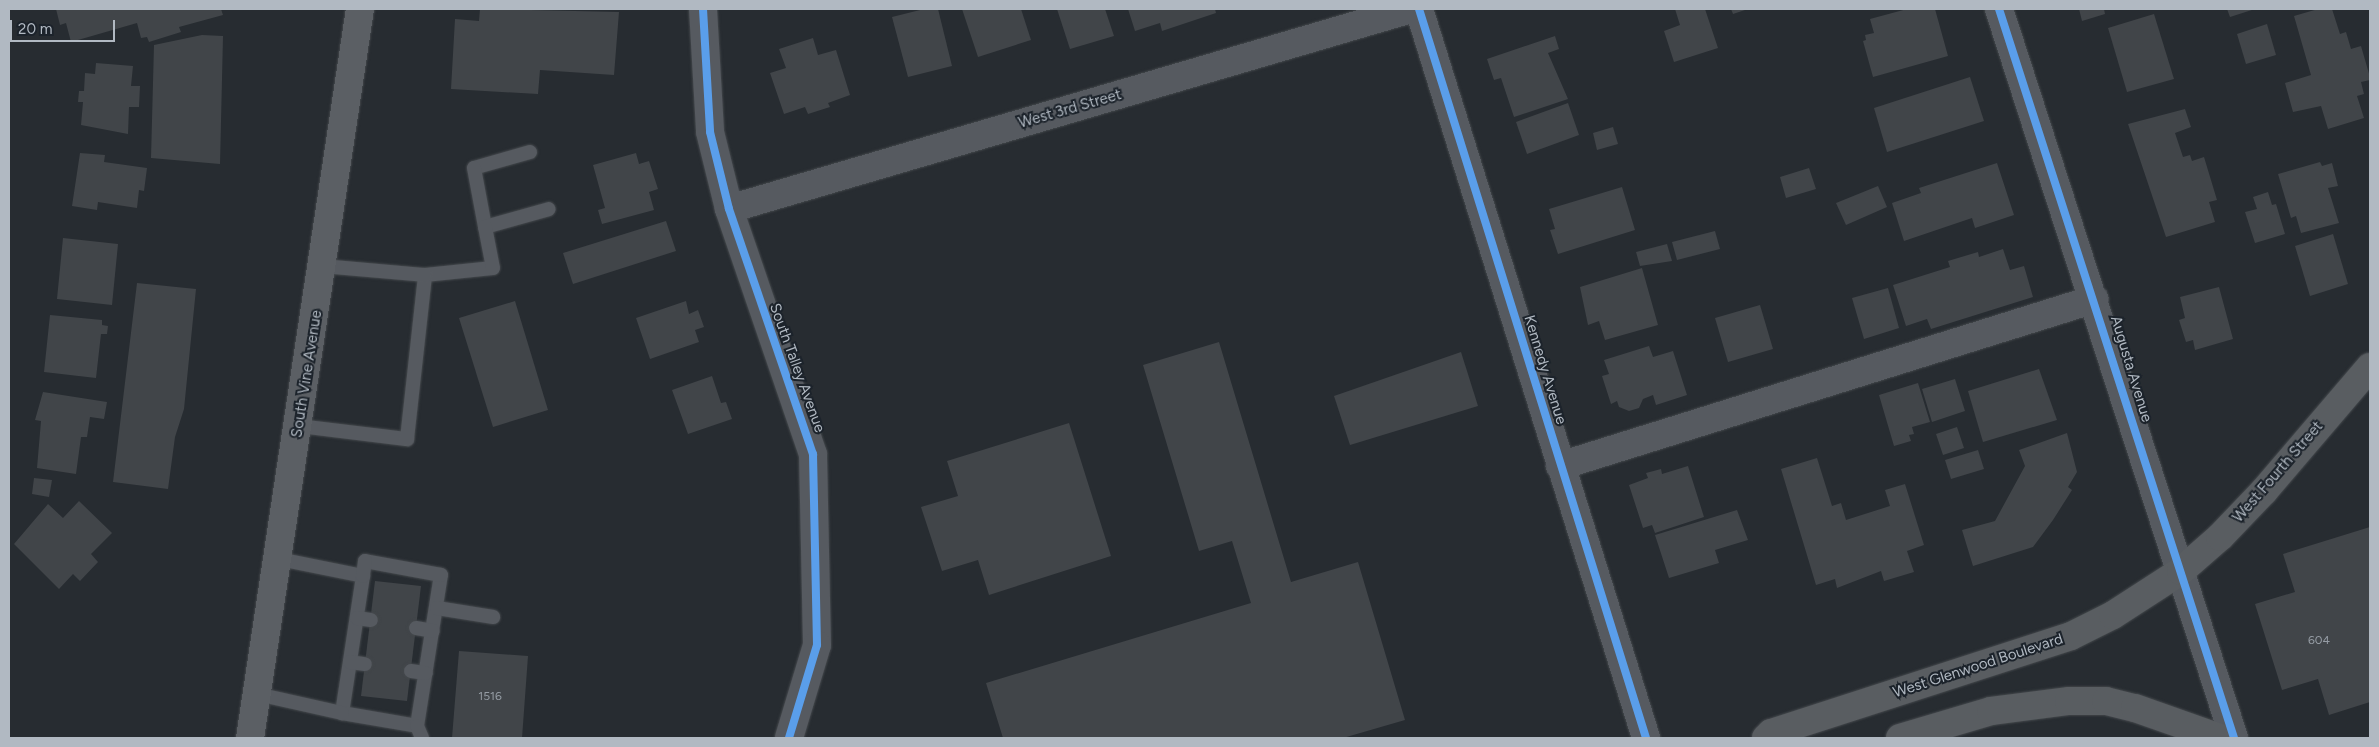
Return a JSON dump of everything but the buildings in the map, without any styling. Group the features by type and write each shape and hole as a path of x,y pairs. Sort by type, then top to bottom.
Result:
{"main road":[{"name":"South Vine Avenue","path":"250,738 279,559 360,9"},
{"name":"West Fourth Street","path":"2181,571 2220,537 2264,491 2370,367"},
{"name":"West Glenwood Boulevard","path":"1766,738 1771,733 2070,636 2113,615 2181,571"},
{"path":"1900,738 1991,711 2069,701 2106,701 2135,708 2220,738"}],"street":[{"name":"South Talley Avenue","path":"703,9 710,132 729,209 813,454 817,645 789,738"},
{"name":"West 3rd Street","path":"729,209 1411,9"},
{"name":"Kennedy Avenue","path":"1419,9 1646,738"},
{"name":"Augusta Avenue","path":"1999,9 2095,299 2234,738"},
{"path":"1560,466 2095,299"}],"lane":[{"path":"323,266 426,275 493,268 474,168 530,152"},
{"path":"485,227 549,209"},
{"path":"299,426 407,439 426,275"},
{"path":"279,559 363,576"},
{"path":"257,694 342,712 419,732 441,575 365,561 342,712"},
{"path":"437,608 493,617"},
{"path":"357,618 371,620"},
{"path":"416,628 433,631"},
{"path":"350,662 365,664"},
{"path":"411,671 426,673"}],"cycle path":[{"path":"703,9 710,132 729,209 813,454 817,645 789,738"},
{"path":"1419,9 1646,738"},
{"path":"1999,9 2234,738"}]}
